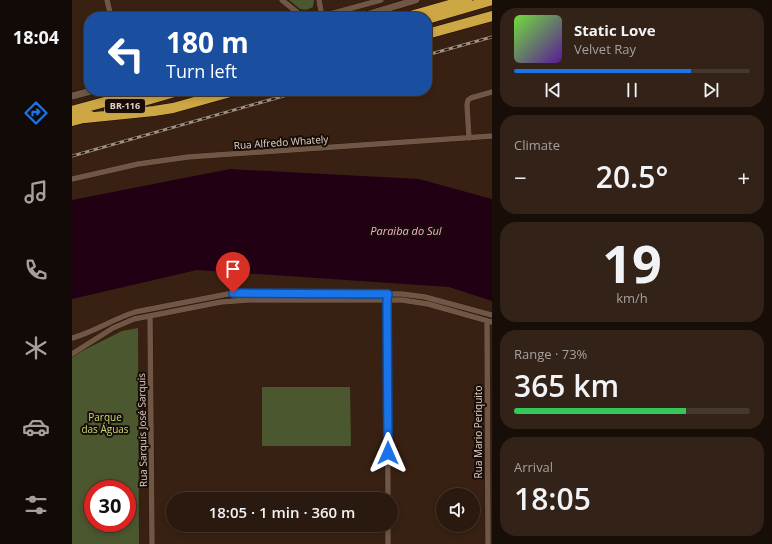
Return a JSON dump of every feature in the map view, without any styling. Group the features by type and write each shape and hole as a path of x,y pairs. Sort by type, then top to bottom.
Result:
{"highway":[{"path":"425,12 467,0"},
{"path":"432,18 492,0"},
{"path":"432,33 492,16"},
{"name":"BR-116","path":"72,112 128,96"},
{"name":"BR-116","path":"72,121 161,96"},
{"path":"86,118 173,108 216,96"}],"street":[{"path":"107,0 110,12"},
{"path":"282,0 297,12"},
{"path":"319,0 320,12"},
{"path":"339,12 381,0"},
{"path":"376,12 416,0"},
{"path":"470,22 484,21 486,25"},
{"path":"469,138 468,100 492,92"},
{"path":"72,96 84,93"},
{"name":"Rua Alfredo Whately","path":"72,179 138,164 188,157 492,136"},
{"path":"72,338 90,332 120,317 135,312 233,293 402,294 425,297 492,315"},
{"path":"388,294 388,492"},
{"path":"72,354 123,323 221,302 248,300 402,300 428,304 489,322"},
{"name":"Rua Sarquis José Sarquis","path":"150,316 152,544"},
{"name":"Rua Mario Periquito","path":"488,544 489,322"},
{"path":"388,532 388,544"}],"green space":[{"path":"289,0 314,0 313,7 306,10 300,9"},
{"name":"Parque das Águas","path":"138,328 139,544 72,544 72,356 122,331"},
{"path":"262,387 350,387 351,446 262,446"}],"water":[{"name":"Paraiba do Sul","path":"230,169 419,179 492,199 492,301 449,287 197,270 72,299 72,200"}],"railway":[{"path":"432,54 492,37"},
{"path":"72,156 283,96"}],"route":[{"path":"233,293 388,294 388,453"}]}
